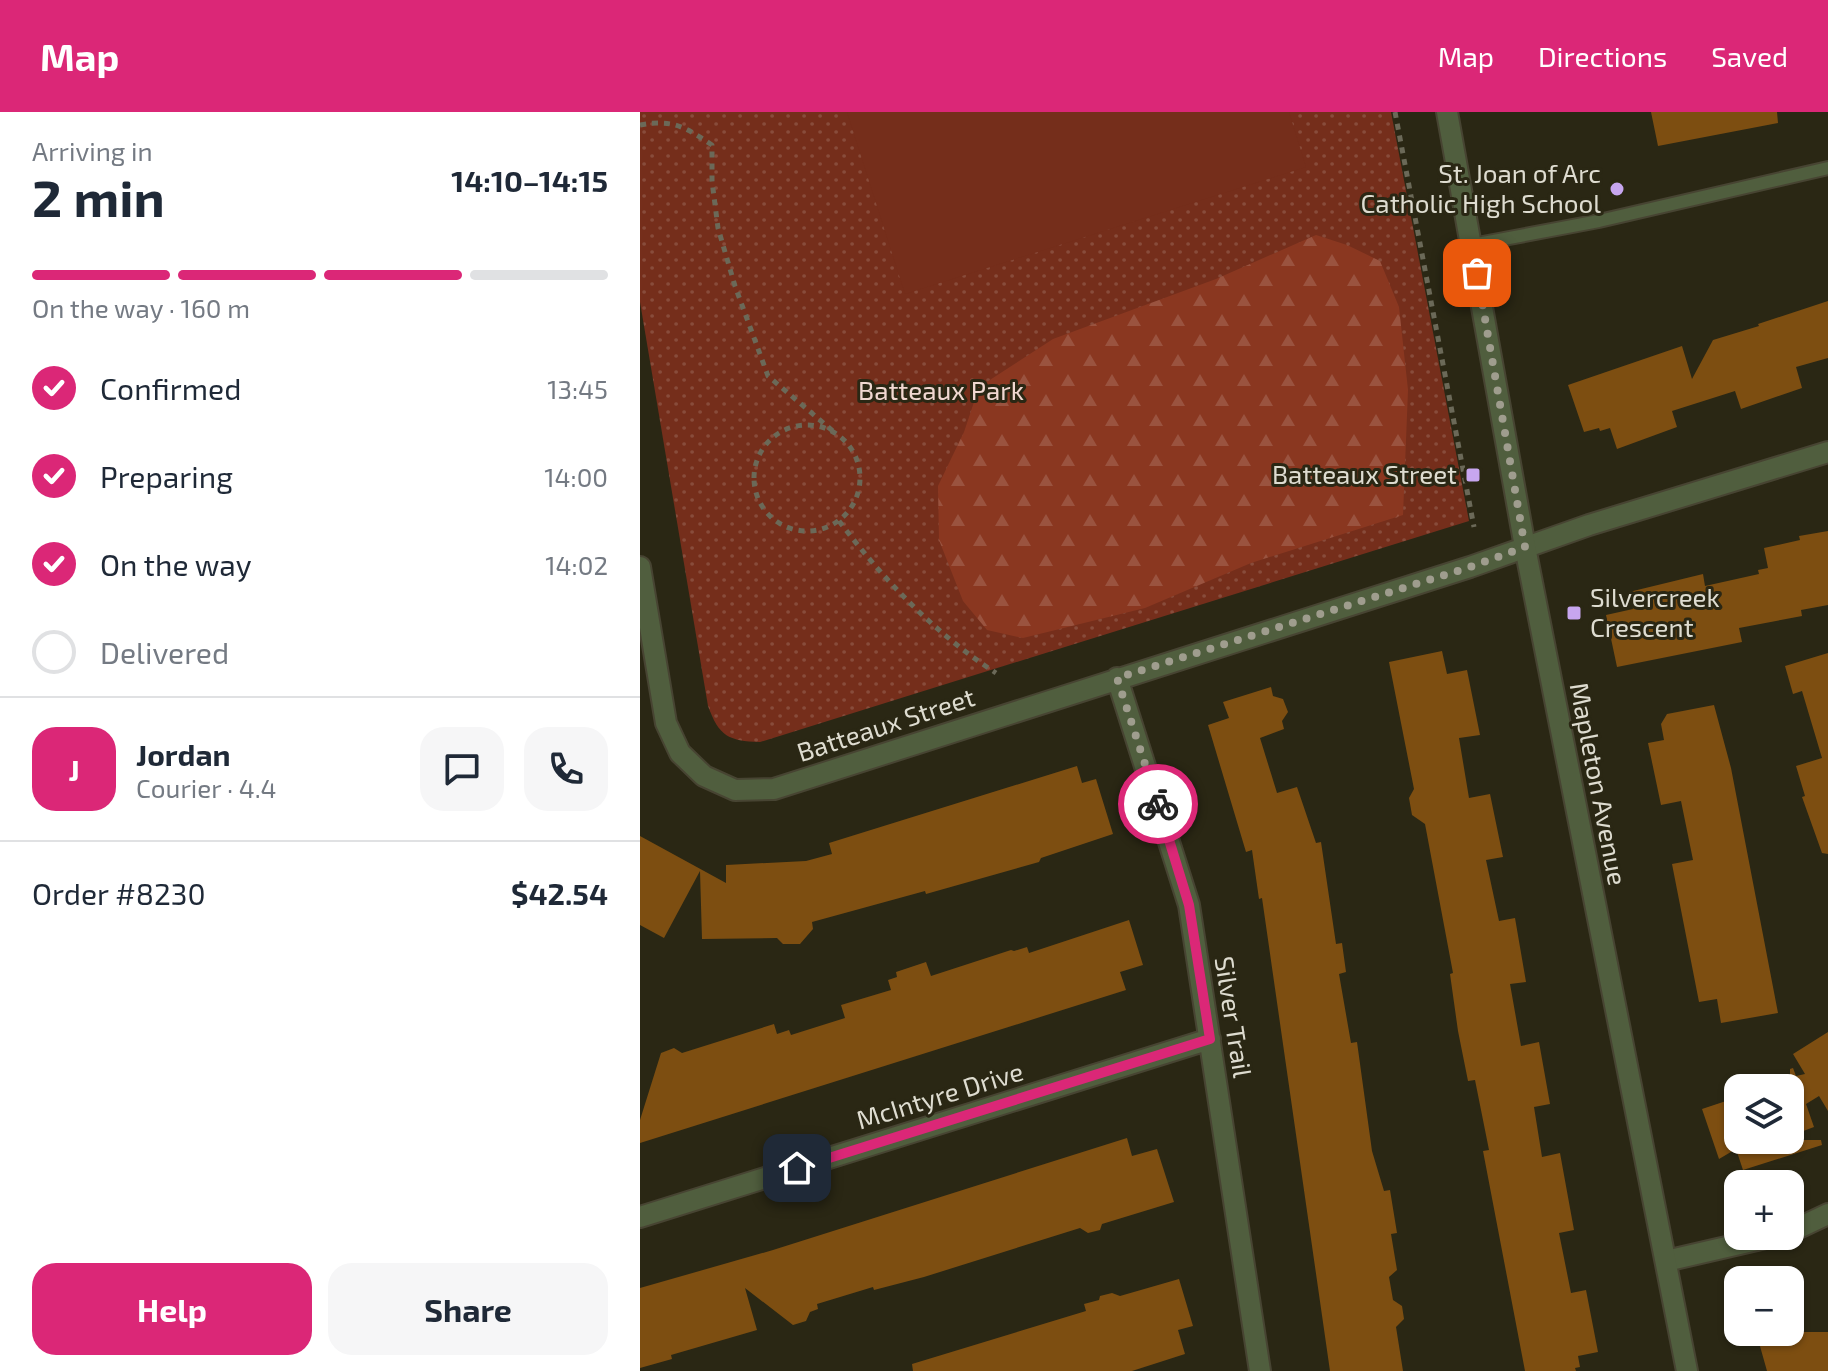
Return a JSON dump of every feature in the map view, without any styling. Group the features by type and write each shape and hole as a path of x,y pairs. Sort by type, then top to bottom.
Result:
{"street":[{"name":"Mapleton Avenue","path":"1447,112 1525,547 1687,1371"},
{"path":"1525,547 1828,452"},
{"name":"Batteaux Street","path":"640,567 666,723 680,753 704,776 735,790 774,789 1525,547"},
{"name":"Silver Trail","path":"1117,678 1189,905 1260,1371"},
{"name":"McIntyre Drive","path":"640,1217 1210,1039"},
{"path":"1804,1225 1828,1214"},
{"path":"1666,1261 1724,1248"}],"lane":[{"path":"1472,245 1599,221 1828,168"}],"path":[{"path":"1395,112 1474,527"},
{"path":"640,125 655,122 682,124 712,145 712,181 718,228 735,286 768,376 847,443 856,458 860,475 858,492 851,508 839,521 823,529 806,532 780,524 761,506 754,489 753,471 759,455 769,440 784,430 800,425 818,426 834,432"},
{"path":"839,521 874,567 908,601 965,653 996,673"}],"green space":[{"name":"Batteaux Park","path":"640,112 1391,112 1469,521 760,742 732,738 716,724 708,706 640,302"},
{"path":"847,112 1289,112 1306,167 905,294"},
{"path":"1316,235 1347,245 1380,261 1399,307 1408,390 1403,515 1251,563 1145,608 1023,638 987,630 963,601 939,540 938,486 964,432 979,387 1053,339 1216,279"}],"building":[{"path":"1651,112 1777,112 1778,123 1658,146"},
{"path":"1828,301 1828,358 1796,367 1802,388 1741,409 1735,391 1672,411 1677,427 1617,449 1610,428 1584,432 1568,385 1682,346 1692,379 1713,340"},
{"path":"1828,531 1828,605 1801,610 1802,616 1739,628 1742,642 1617,667 1606,615 1633,609 1629,592 1703,574 1705,586 1759,574 1758,570 1768,568 1764,548 1800,540 1799,536"},
{"path":"1442,651 1447,674 1467,670 1480,735 1459,738 1469,798 1490,794 1503,857 1486,860 1499,921 1515,918 1526,982 1510,984 1521,1046 1539,1042 1550,1104 1534,1107 1542,1157 1560,1153 1574,1230 1559,1233 1571,1293 1586,1290 1598,1352 1578,1356 1580,1367 1575,1368 1576,1371 1525,1371 1483,1151 1489,1150 1475,1080 1468,1081 1458,1031 1450,974 1453,973 1425,824 1412,815 1409,798 1414,789 1389,662"},
{"path":"1828,653 1828,854 1822,853 1802,797 1805,796 1796,766 1822,758 1802,691 1793,694 1785,666"},
{"path":"1271,687 1273,696 1283,699 1288,712 1282,721 1284,729 1260,738 1277,793 1297,787 1316,843 1321,842 1336,944 1342,943 1346,972 1339,974 1351,1043 1357,1042 1372,1151 1384,1191 1390,1190 1397,1233 1391,1234 1397,1270 1389,1277 1393,1300 1402,1306 1404,1319 1396,1327 1403,1371 1330,1371 1262,898 1259,899 1252,850 1246,852 1208,725 1229,718 1223,702"},
{"path":"1714,705 1731,768 1778,1013 1721,1023 1717,999 1699,1002 1672,864 1693,860 1681,801 1661,805 1648,743 1664,740 1661,724 1667,714"},
{"path":"1077,766 1082,783 1096,779 1113,834 1041,858 1039,862 812,922 813,929 800,944 783,944 777,938 702,939 700,871 664,938 640,925 640,836 726,883 726,865 806,861 832,854 829,843"},
{"path":"1129,920 1143,965 1120,972 1126,990 640,1143 640,1120 661,1053 674,1048 682,1053 774,1024 777,1034 789,1030 791,1035 845,1018 841,1005 891,990 888,980 897,977 896,972 926,962 931,976 1011,950 1027,947 1029,953"},
{"path":"1828,1032 1828,1111 1819,1096 1806,1104 1814,1127 1804,1131 1805,1074 1793,1054"},
{"path":"1724,1102 1724,1154 1728,1154 1719,1159 1702,1109"},
{"path":"1127,1138 1132,1156 1157,1149 1174,1202 1102,1224 1100,1230 1088,1233 1080,1228 924,1277 874,1290 873,1287 817,1304 818,1309 810,1312 806,1321 793,1325 745,1288 757,1330 671,1355 672,1359 640,1368 640,1288 773,1250"},
{"path":"1804,1140 1821,1140 1822,1145 1804,1151"},
{"path":"1738,1154 1794,1154 1743,1170"},
{"path":"1179,1279 1193,1326 1178,1330 1185,1354 1132,1371 913,1371 912,1364 1086,1311 1084,1304 1099,1300 1100,1296 1112,1293 1120,1296"},
{"path":"1804,1332 1828,1332 1828,1371 1767,1371 1760,1346 1804,1346"}],"way so far":[{"path":"1158,804 1117,678 1525,547 1477,273"}],"place":[{"name":"St. Joan of Arc Catholic High School","path":"1617,189"},
{"name":"Batteaux Street","path":"1473,475"},
{"name":"Silvercreek Crescent","path":"1574,613"}],"route":[{"path":"797,1168 1210,1039 1189,905 1158,804"}]}
